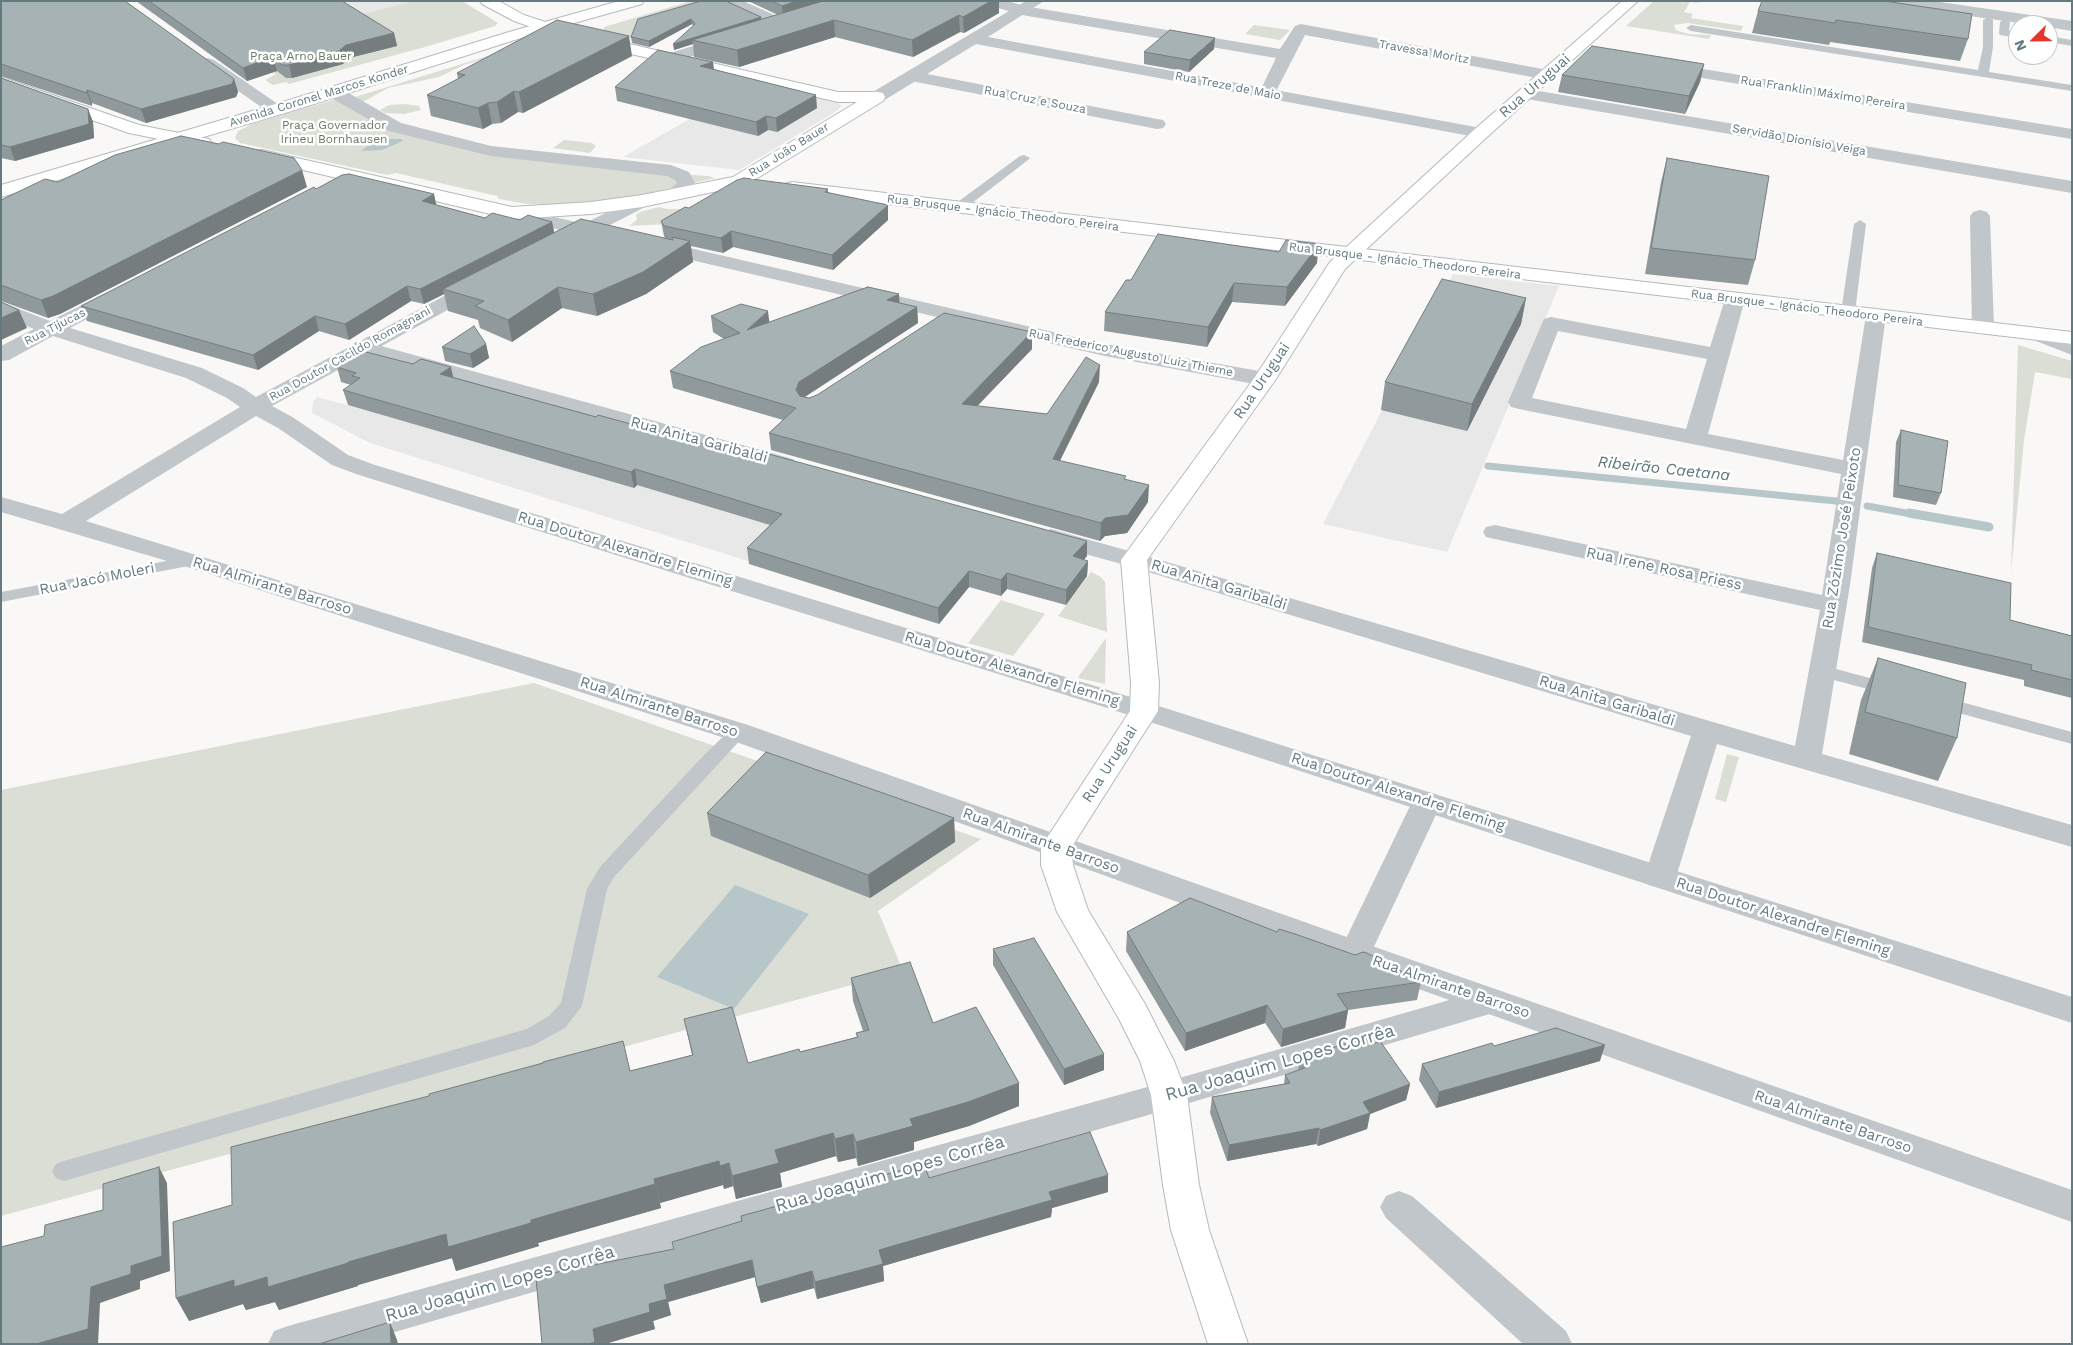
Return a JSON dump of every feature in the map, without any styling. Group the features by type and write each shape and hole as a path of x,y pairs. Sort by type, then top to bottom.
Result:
{"main road":[{"path":"487,1 519,18 568,34 838,97 877,97"},
{"name":"Avenida Coronel Marcos Konder","path":"1,191 179,140 332,91 637,1"},
{"name":"Rua Uruguai","path":"1056,847 1144,710 1145,684 1134,560 1265,379 1337,266 1481,134 1631,1"},
{"path":"1,82 135,129 179,140 216,145"},
{"path":"838,97 851,106 852,111"},
{"name":"Rua João Bauer","path":"512,213 591,208 642,201 739,181 877,97"},
{"name":"Rua Frederico Augusto Luiz Thieme","path":"244,151 512,213"},
{"name":"Rua Brusque - Ignácio Theodoro Pereira","path":"739,181 2072,338"},
{"path":"1056,847 1057,865 1073,912 1133,1012 1157,1061 1169,1095 1181,1186 1190,1230 1228,1344"}],"street":[{"path":"730,1 782,24"},
{"path":"990,1 1022,10 1285,55 1267,93"},
{"name":"Rua João Bauer","path":"877,97 1037,1"},
{"path":"1899,1 2072,26"},
{"path":"1880,4 1987,25 2008,22"},
{"path":"763,30 801,19"},
{"name":"Travessa Moritz","path":"1285,55 1301,29 1548,75"},
{"path":"2058,30 2072,32"},
{"path":"669,58 744,36"},
{"name":"Rua Treze de Maio","path":"974,39 1481,134"},
{"path":"1574,53 1593,56"},
{"path":"198,56 276,110"},
{"name":"Rua Franklin Máximo Pereira","path":"1652,66 2072,134"},
{"name":"Rua Cruz e Souza","path":"912,76 1157,124"},
{"path":"332,91 395,127 491,151 671,171 682,176 686,181 686,185 673,194"},
{"name":"Servidão Dionísio Veiga","path":"1526,94 2072,187"},
{"path":"324,188 350,175"},
{"path":"548,250 642,201"},
{"name":"Rua Frederico Augusto Luiz Thieme","path":"512,213 1105,350 1265,379"},
{"path":"1980,216 1983,328"},
{"name":"Rua Doutor Cacildo Romagnani","path":"67,522 256,407 363,347 497,276"},
{"name":"Rua Tijucas","path":"1,354 131,288"},
{"path":"1695,438 1736,299"},
{"name":"Rua Doutor Alexandre Fleming","path":"1,308 51,329 181,368 235,393 286,423 340,460 368,470 1144,710 2072,1010"},
{"path":"926,331 951,314"},
{"name":"Rua Zózimo José Peixoto","path":"1807,760 1833,605 1876,315"},
{"path":"1718,356 1551,323 1519,402 1853,469"},
{"name":"Rua Anita Garibaldi","path":"363,347 807,470"},
{"name":"Rua Almirante Barroso","path":"1,504 194,561 738,732 1056,847 2072,1206"},
{"name":"Rua Anita Garibaldi","path":"1028,530 1707,731 2072,836"},
{"name":"Rua Irene Rosa Priess","path":"1495,532 1833,605"},
{"path":"1660,877 1707,731"},
{"path":"1355,953 1427,802"},
{"name":"Rua Joaquim Lopes Corrêa","path":"288,1344 1169,1095 1491,1001"},
{"path":"1399,1208 1552,1344"}],"lane":[{"path":"2005,22 2004,33 2008,34"},
{"path":"1983,74 1988,47 1987,25"},
{"path":"1691,28 2072,88"},
{"path":"2058,41 2072,43"},
{"path":"959,208 1024,158"},
{"path":"1848,312 1860,224"},
{"path":"2028,333 2072,351"},
{"name":"Rua Jacó Moleri","path":"1,597 194,561"},
{"path":"1821,671 1908,694"},
{"path":"1927,699 2072,738"},
{"path":"64,1171 534,1036 557,1022 571,1006 597,890 607,872 738,732"}],"shaded area":[{"path":"333,1 413,1 357,16"},
{"path":"753,83 836,102 842,106 739,170 623,157"},
{"path":"391,139 401,139 403,141 382,150 361,151 370,144"},
{"path":"1453,274 1559,286 1447,552 1323,524"},
{"path":"317,397 362,409 715,462 778,532 748,561 370,443 312,413 313,402"},
{"path":"735,885 809,914 734,1009 657,977"}],"green space":[{"name":"Praça Arno Bauer","path":"413,1 462,1 498,23 495,26 425,47 289,84 286,82 273,85 265,80 276,74 271,71 253,43"},
{"path":"691,1 709,1 652,43 603,32 604,27"},
{"path":"1654,1 1700,1 1699,3 1690,2 1684,12 1693,14 1691,18 1743,26 1741,31 1687,23 1674,25 1676,30 1688,34 1711,35 1709,39 1626,26"},
{"path":"1254,25 1290,30 1280,40 1245,34"},
{"path":"503,53 464,65 439,77 388,88 361,103 355,97 494,54"},
{"name":"Praça Governador Irineu Bornhausen","path":"333,100 339,100 407,133 662,173 715,178 619,200 569,205 527,204 499,199 497,196 396,173 387,175 240,143 235,138 238,131 254,123"},
{"path":"389,105 419,106 421,110 404,114 385,113 380,110"},
{"path":"564,140 592,143 596,146 590,153 553,148"},
{"path":"659,207 683,209 669,224 629,226 637,220 636,215 640,212"},
{"path":"2018,345 2072,361 2072,379 2035,372 2024,440 2011,573"},
{"path":"1091,572 1101,577 1105,582 1107,632 1058,616"},
{"path":"1001,600 1045,614 1013,656 968,643"},
{"path":"1106,638 1105,684 1078,678 1081,673"},
{"path":"534,683 981,839 878,911 903,971 1,1216 1,790"},
{"path":"1727,754 1739,757 1726,802 1715,799"}],"building":[{"path":"1,1 125,1 234,79 232,84 141,109 87,90 87,93 1,64"},
{"path":"149,1 342,1 394,33 346,45 339,51 289,65 282,65 273,57 243,68"},
{"path":"701,1 726,1 761,17 673,44 695,24 691,19 649,41 631,37 638,19"},
{"path":"772,1 797,1 782,6"},
{"path":"823,1 991,1 963,17 959,15 912,40 834,20 737,50 692,40"},
{"path":"1762,1 1884,1 1972,14 1968,39 1836,20 1835,23 1758,11"},
{"path":"557,20 629,36 519,92 514,91 497,102 488,103 478,108 427,95 465,75 457,73"},
{"path":"1170,30 1215,38 1190,60 1144,52"},
{"path":"1592,46 1704,64 1689,96 1562,75"},
{"path":"658,50 713,62 700,66 816,95 776,118 766,116 756,122 615,87"},
{"path":"1,78 88,109 89,124 10,147 1,145"},
{"path":"181,136 219,144 223,142 294,158 302,170 53,296 41,300 1,285 1,200 45,179 58,182 115,155"},
{"path":"1667,158 1769,176 1755,260 1651,248"},
{"path":"349,174 434,194 422,201 485,218 492,213 520,220 528,215 552,222 420,289 407,286 345,324 315,316 253,355 81,306 314,187 316,189 342,175"},
{"path":"744,178 828,189 825,192 888,205 832,255 731,231 721,238 664,226 661,221"},
{"path":"581,219 673,240 672,237 690,241 643,272 593,294 558,287 508,320 475,306 484,301 443,289"},
{"path":"1158,234 1279,252 1286,240 1319,244 1287,287 1234,283 1208,327 1105,312 1126,280 1131,280"},
{"path":"1442,279 1526,298 1472,404 1385,382"},
{"path":"868,287 899,294 887,300 917,307 799,382 796,390 800,396 809,398 817,395 944,313 1032,332 962,404 1047,414 1086,357 1100,365 1053,459 1126,476 1124,479 1149,485 1128,515 1105,518 1101,523 769,433 796,408 670,371 701,347 740,333 711,316 741,304 768,311 747,330"},
{"path":"1,302 19,310 1,318"},
{"path":"474,326 486,344 470,354 442,347"},
{"path":"362,351 413,364 421,359 451,367 440,374 596,417 598,415 747,456 754,450 1087,541 1073,556 1088,561 1066,590 1007,573 1001,580 969,571 938,608 747,548 782,514 635,469 631,472 343,390 360,378 352,376 356,373 337,367"},
{"path":"1901,430 1948,441 1941,493 1898,485"},
{"path":"1877,553 2011,583 2010,620 2072,636 2072,680 2031,670 2032,665 1868,627"},
{"path":"1878,658 1966,683 1957,738 1865,712"},
{"path":"766,752 954,818 868,875 707,813"},
{"path":"1190,898 1277,932 1279,929 1355,955 1363,952 1367,953 1421,982 1337,994 1348,1010 1283,1029 1267,1005 1186,1033 1127,932"},
{"path":"1034,938 1104,1054 1064,1069 993,949"},
{"path":"910,962 933,1023 976,1007 1019,1083 968,1102 910,1119 913,1126 856,1142 853,1134 835,1139 833,1133 775,1150 779,1163 732,1176 729,1163 720,1166 719,1161 654,1179 655,1184 531,1220 531,1223 448,1247 446,1234 268,1287 267,1277 234,1287 234,1280 176,1298 173,1222 232,1205 231,1147 429,1096 429,1094 623,1041 630,1071 693,1055 684,1019 732,1007 748,1063 799,1049 800,1052 858,1037 856,1033 869,1030 851,978"},
{"path":"1556,1028 1605,1045 1439,1092 1422,1064 1492,1043 1494,1046"},
{"path":"1366,1038 1371,1045 1380,1041 1410,1084 1363,1102 1370,1113 1320,1130 1319,1128 1229,1145 1212,1097 1290,1083 1285,1075 1307,1067 1300,1057"},
{"path":"1090,1132 1108,1175 1049,1192 1052,1200 879,1250 883,1264 815,1282 812,1271 757,1287 752,1260 664,1285 667,1299 649,1304 650,1312 593,1329 595,1342 588,1344 542,1344 536,1278 583,1265 583,1267 674,1249 672,1242 742,1221 741,1216 788,1203 789,1208 869,1188 866,1180 924,1164 929,1178"},
{"path":"159,1167 162,1256 131,1266 131,1274 91,1287 88,1329 36,1344 1,1344 1,1247 44,1236 45,1225 103,1210 103,1184"},
{"path":"390,1322 391,1344 319,1344"}],"waterway":[{"name":"Ribeirão Caetana","path":"1488,466 1836,501"},
{"name":"Ribeirão Caetana","path":"1867,506 1917,515"},
{"name":"Ribeirão Caetana","path":"1909,513 1989,527"}]}
